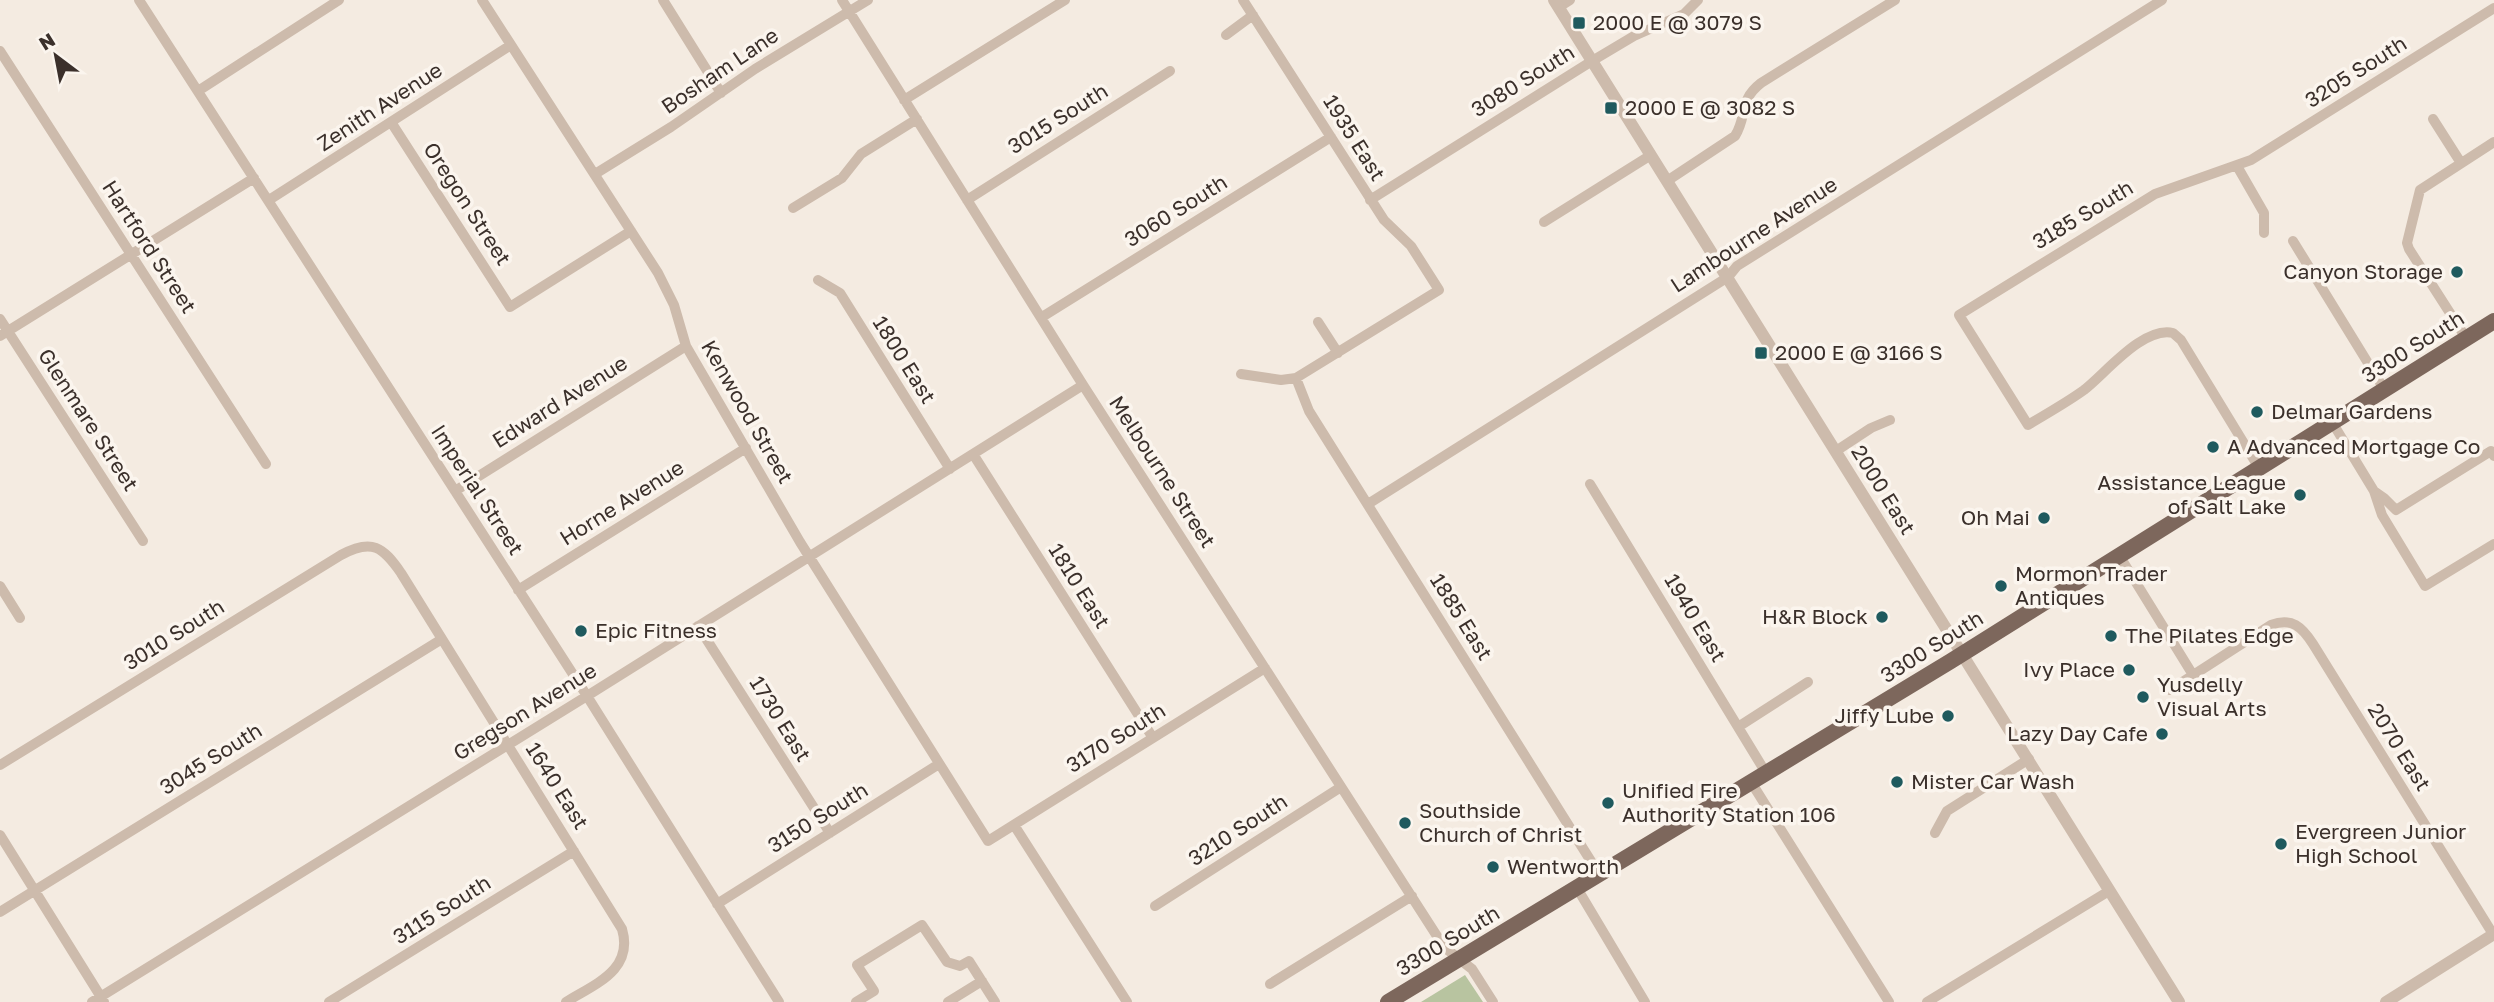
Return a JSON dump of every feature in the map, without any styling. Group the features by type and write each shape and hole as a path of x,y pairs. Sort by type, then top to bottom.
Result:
{"main road":[{"name":"3300 South","path":"1388,1002 1963,653 2494,321"}],"street":[{"name":"Imperial Street","path":"139,0 587,696 779,1002"},
{"path":"198,91 340,0"},
{"name":"Kenwood Street","path":"482,0 631,230 667,290 686,346 810,556 988,841"},
{"path":"663,0 721,93"},
{"name":"Bosham Lane","path":"595,174 721,93 845,5 867,0"},
{"path":"904,100 1065,0"},
{"name":"1935 East","path":"1243,0 1370,200 1384,220 1411,246 1439,290 1338,353"},
{"name":"3080 South","path":"1370,200 1592,61 1641,33 1684,14 1698,0"},
{"path":"1667,181 1735,136 1740,128 1746,100 1761,83 1895,0"},
{"name":"Lambourne Avenue","path":"1368,504 1728,277 1741,264 2162,0"},
{"name":"2000 East","path":"1561,3 1592,61 2179,1002"},
{"name":"Melbourne Street","path":"845,5 1083,385 1444,947 1472,969 1493,1002"},
{"name":"3205 South","path":"2237,166 2251,160 2494,8"},
{"path":"1226,35 1253,15"},
{"name":"Zenith Avenue","path":"269,200 511,46"},
{"name":"Hartford Street","path":"0,51 266,464"},
{"name":"3015 South","path":"967,200 1170,71"},
{"path":"793,208 842,178 861,154 917,119"},
{"path":"2433,119 2461,163"},
{"name":"Oregon Street","path":"391,122 510,307 631,230"},
{"name":"3060 South","path":"1042,317 1331,137"},
{"path":"2466,338 2407,243 2420,190 2494,142"},
{"path":"1544,222 1651,155"},
{"path":"2237,166 2264,213 2264,233"},
{"name":"3185 South","path":"2237,166 2155,194 1959,315 2028,425 2087,388 2126,352 2157,333 2173,332 2181,340 2259,468"},
{"path":"4,333 254,178"},
{"path":"2293,241 2384,389"},
{"name":"1800 East","path":"818,280 840,293 950,469"},
{"name":"Glenmare Street","path":"0,319 4,333 143,541"},
{"path":"1241,374 1281,380 1296,378 1338,353 1318,322"},
{"name":"Edward Avenue","path":"455,491 686,346"},
{"name":"1885 East","path":"1296,378 1309,411 1599,874"},
{"name":"Gregson Avenue","path":"99,1000 1083,385"},
{"path":"1836,451 1871,428 1890,420"},
{"path":"2332,422 2374,491 2382,515 2425,586 2494,544"},
{"name":"Horne Avenue","path":"518,590 746,448"},
{"path":"2374,491 2396,510 2491,451 2494,456"},
{"name":"1810 East","path":"973,454 1153,738"},
{"name":"1940 East","path":"1590,484 1766,773"},
{"name":"1640 East","path":"371,545 384,552 396,565 618,922 624,936 625,951 611,972 566,1002"},
{"name":"3010 South","path":"0,765 341,555 355,548 371,545"},
{"path":"2119,555 2193,675 2170,690"},
{"path":"0,586 20,618"},
{"name":"2070 East","path":"2193,675 2271,625 2290,621 2304,631 2493,934"},
{"name":"1730 East","path":"698,626 830,833"},
{"name":"3045 South","path":"0,912 442,639"},
{"name":"3170 South","path":"988,841 1265,668"},
{"path":"1738,727 1808,682"},
{"path":"1935,833 1947,811 2029,759"},
{"name":"3150 South","path":"717,904 939,764"},
{"path":"1751,782 1889,1002"},
{"name":"3210 South","path":"1155,906 1341,787"},
{"path":"1014,825 1127,1002"},
{"path":"0,835 99,1000"},
{"name":"3115 South","path":"329,1002 574,851"},
{"path":"1577,888 1645,1002"},
{"path":"1927,1002 2109,891"},
{"path":"1270,984 1412,896"},
{"path":"856,1002 874,991 857,965 922,925 947,962 960,967 969,961 995,1002"},
{"path":"2386,1002 2493,934"},
{"path":"948,1002 982,981"}],"green space":[{"path":"1465,975 1483,1002 1421,1002"}],"place":[{"name":"2000 E @ 3079 S","path":"1579,23"},
{"name":"2000 E @ 3082 S","path":"1611,108"},
{"name":"Canyon Storage","path":"2457,272"},
{"name":"2000 E @ 3166 S","path":"1761,353"},
{"name":"Delmar Gardens","path":"2257,412"},
{"name":"A Advanced Mortgage Co","path":"2213,447"},
{"name":"Assistance League of Salt Lake","path":"2300,495"},
{"name":"Oh Mai","path":"2044,518"},
{"name":"Mormon Trader Antiques","path":"2001,586"},
{"name":"H&R Block","path":"1882,617"},
{"name":"Epic Fitness","path":"581,631"},
{"name":"The Pilates Edge","path":"2111,636"},
{"name":"Ivy Place","path":"2129,670"},
{"name":"Yusdelly Visual Arts","path":"2143,697"},
{"name":"Jiffy Lube","path":"1948,716"},
{"name":"Lazy Day Cafe","path":"2162,734"},
{"name":"Mister Car Wash","path":"1897,782"},
{"name":"Unified Fire Authority Station 106","path":"1608,803"},
{"name":"Southside Church of Christ","path":"1405,823"},
{"name":"Evergreen Junior High School","path":"2281,844"},
{"name":"Wentworth","path":"1493,867"}]}
